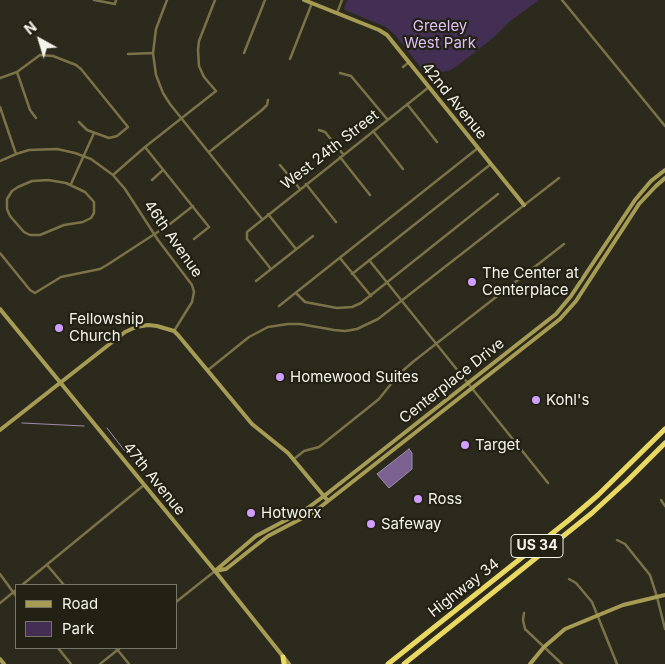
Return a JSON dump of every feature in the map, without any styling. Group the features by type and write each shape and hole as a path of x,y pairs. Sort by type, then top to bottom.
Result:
{"highway":[{"name":"Highway 34","path":"388,664 569,520 604,490 665,429"},
{"path":"652,443 658,449"},
{"name":"Highway 34","path":"404,664 592,513 665,443"},
{"path":"283,657 284,664"}],"street":[{"path":"94,0 115,2"},
{"path":"167,0 156,29 153,53 156,75 163,93 262,219"},
{"path":"113,175 216,91 199,66 198,50 199,41 215,0"},
{"path":"244,53 265,0"},
{"name":"42nd Avenue","path":"304,0 387,35 524,205"},
{"path":"337,13 342,0"},
{"path":"562,0 665,126"},
{"path":"290,59 312,3"},
{"path":"361,30 363,24"},
{"path":"128,54 153,53"},
{"path":"0,78 17,72 42,54 53,56 76,65 128,127 117,136 111,138 93,135 79,122"},
{"path":"403,67 408,63"},
{"path":"17,72 30,110 36,118"},
{"path":"340,73 351,76 388,119"},
{"name":"West 24th Street","path":"271,269 247,239 247,232 429,87"},
{"path":"209,152 262,110 267,105 268,100"},
{"path":"407,104 437,142"},
{"path":"0,106 16,154"},
{"path":"319,130 325,132 343,154"},
{"path":"373,131 403,168"},
{"path":"72,184 93,135"},
{"path":"145,147 209,227 194,239"},
{"path":"279,306 478,148"},
{"name":"46th Avenue","path":"0,161 16,154 47,149 67,151 84,156 113,175 125,189 192,285 194,292 192,302 174,331"},
{"path":"340,157 370,195"},
{"path":"352,274 490,164"},
{"path":"280,165 300,189"},
{"path":"152,180 163,170"},
{"name":"Centerplace Drive","path":"178,600 261,533 305,510 324,496 556,314 571,296 634,200 651,181 665,170"},
{"path":"208,370 249,337 268,328 300,324 334,330 356,329 378,319 558,178"},
{"name":"Centerplace Drive","path":"215,571 226,569 268,536 314,512 560,319 576,301 639,204 665,178"},
{"path":"48,180 72,184 85,192 94,202 94,213 87,221 64,225 38,235 30,235 22,230 8,212 6,202 8,196 18,187 32,181 48,180"},
{"path":"306,184 336,222"},
{"path":"296,293 305,302 337,308 352,307 364,302 498,194"},
{"path":"0,253 35,294 61,276 100,269 108,265 193,206"},
{"path":"268,214 296,249"},
{"path":"256,281 313,236"},
{"path":"294,459 304,451 319,447 376,402 399,374 564,244"},
{"path":"340,258 371,296"},
{"path":"369,260 548,483"},
{"name":"47th Avenue","path":"0,309 289,664"},
{"path":"0,430 118,338 136,327 157,326 174,331 178,335 252,424 294,459 328,501"},
{"path":"23,584 144,486"},
{"path":"661,500 665,504"},
{"path":"617,540 625,544 650,575 665,629"},
{"path":"47,565 63,584"},
{"path":"0,574 15,591 0,603"},
{"path":"569,579 576,583 592,602 617,664"},
{"path":"530,664 565,629 622,605 665,595"},
{"path":"524,613 525,629 562,664"},
{"path":"59,649 71,664"},
{"path":"100,664 117,649"},
{"path":"119,649 129,664"},
{"path":"0,659 4,664"}],"green space":[{"name":"Greeley West Park","path":"347,0 539,0 509,22 493,38 461,63 451,70 437,73 430,79 395,35 386,27 345,10"}],"shaded area":[{"path":"409,449 412,453 412,469 389,488 377,474"}],"waterway":[{"path":"22,423 84,426"},
{"path":"107,428 128,455"}],"place":[{"name":"The Center at Centerplace","path":"472,282"},
{"name":"Fellowship Church","path":"59,328"},
{"name":"Homewood Suites","path":"280,377"},
{"name":"Kohl's","path":"536,400"},
{"name":"Target","path":"465,445"},
{"name":"Ross","path":"418,499"},
{"name":"Hotworx","path":"251,513"},
{"name":"Safeway","path":"371,524"}]}
